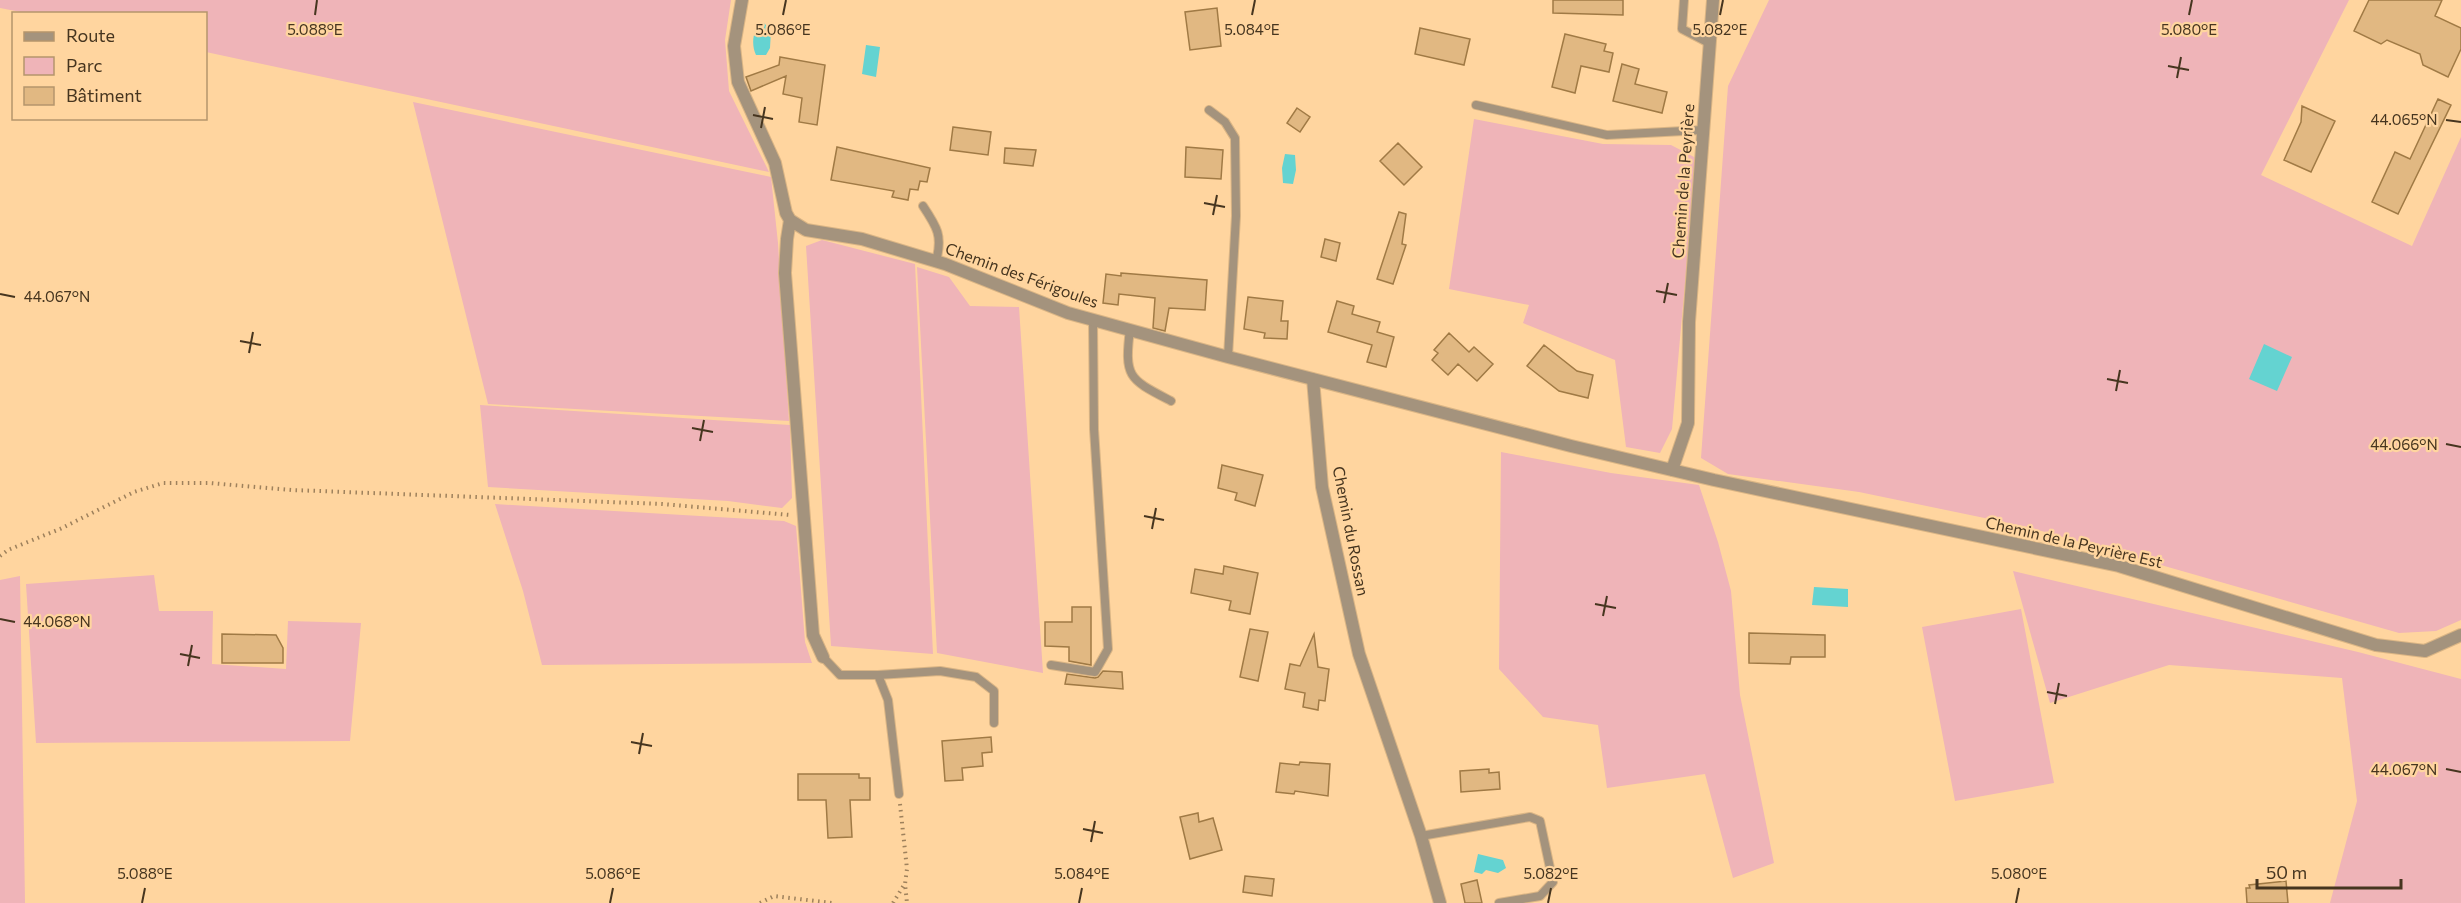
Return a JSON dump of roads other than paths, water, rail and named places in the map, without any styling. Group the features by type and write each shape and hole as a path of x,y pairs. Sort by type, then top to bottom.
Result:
{"street":[{"path":"742,0 734,46 738,82 775,164 783,206 790,220 785,273 813,635 823,657"},
{"name":"Chemin de la Peyrière","path":"1672,470 1688,423 1689,322 1713,0"},
{"name":"Chemin des Férigoules","path":"790,220 806,230 862,239 936,261 1068,313 1313,379"},
{"path":"1313,379 1672,470"},
{"name":"Chemin du Rossan","path":"1313,379 1322,487 1359,654 1421,836 1440,903"},
{"name":"Chemin de la Peyrière Est","path":"1672,470 2119,566 2376,645 2425,651 2461,635"}],"lane":[{"path":"1684,0 1682,30 1710,43"},
{"path":"1476,105 1607,135 1703,130"},
{"path":"1209,110 1225,122 1235,138 1236,216 1228,357"},
{"path":"923,206 936,225 941,245 936,261"},
{"path":"1051,665 1095,672 1108,649 1094,429 1093,320"},
{"path":"1130,329 1127,366 1139,384 1171,401"},
{"path":"823,657 840,675 940,671 976,677 994,691 994,723"},
{"path":"878,675 888,700 899,794"},
{"path":"1421,836 1530,817 1540,821 1553,882 1540,896 1499,903"}],"water":[{"path":"764,23 771,30 770,48 766,55 756,55 753,46 755,32"},
{"path":"866,45 880,47 876,77 862,74"},
{"path":"1285,154 1295,155 1296,170 1293,184 1283,183 1282,168"},
{"path":"2264,344 2292,357 2277,391 2249,379"},
{"path":"1814,587 1848,589 1848,607 1812,605"},
{"path":"1478,854 1503,860 1506,868 1498,873 1486,870 1482,874 1474,872"}]}
